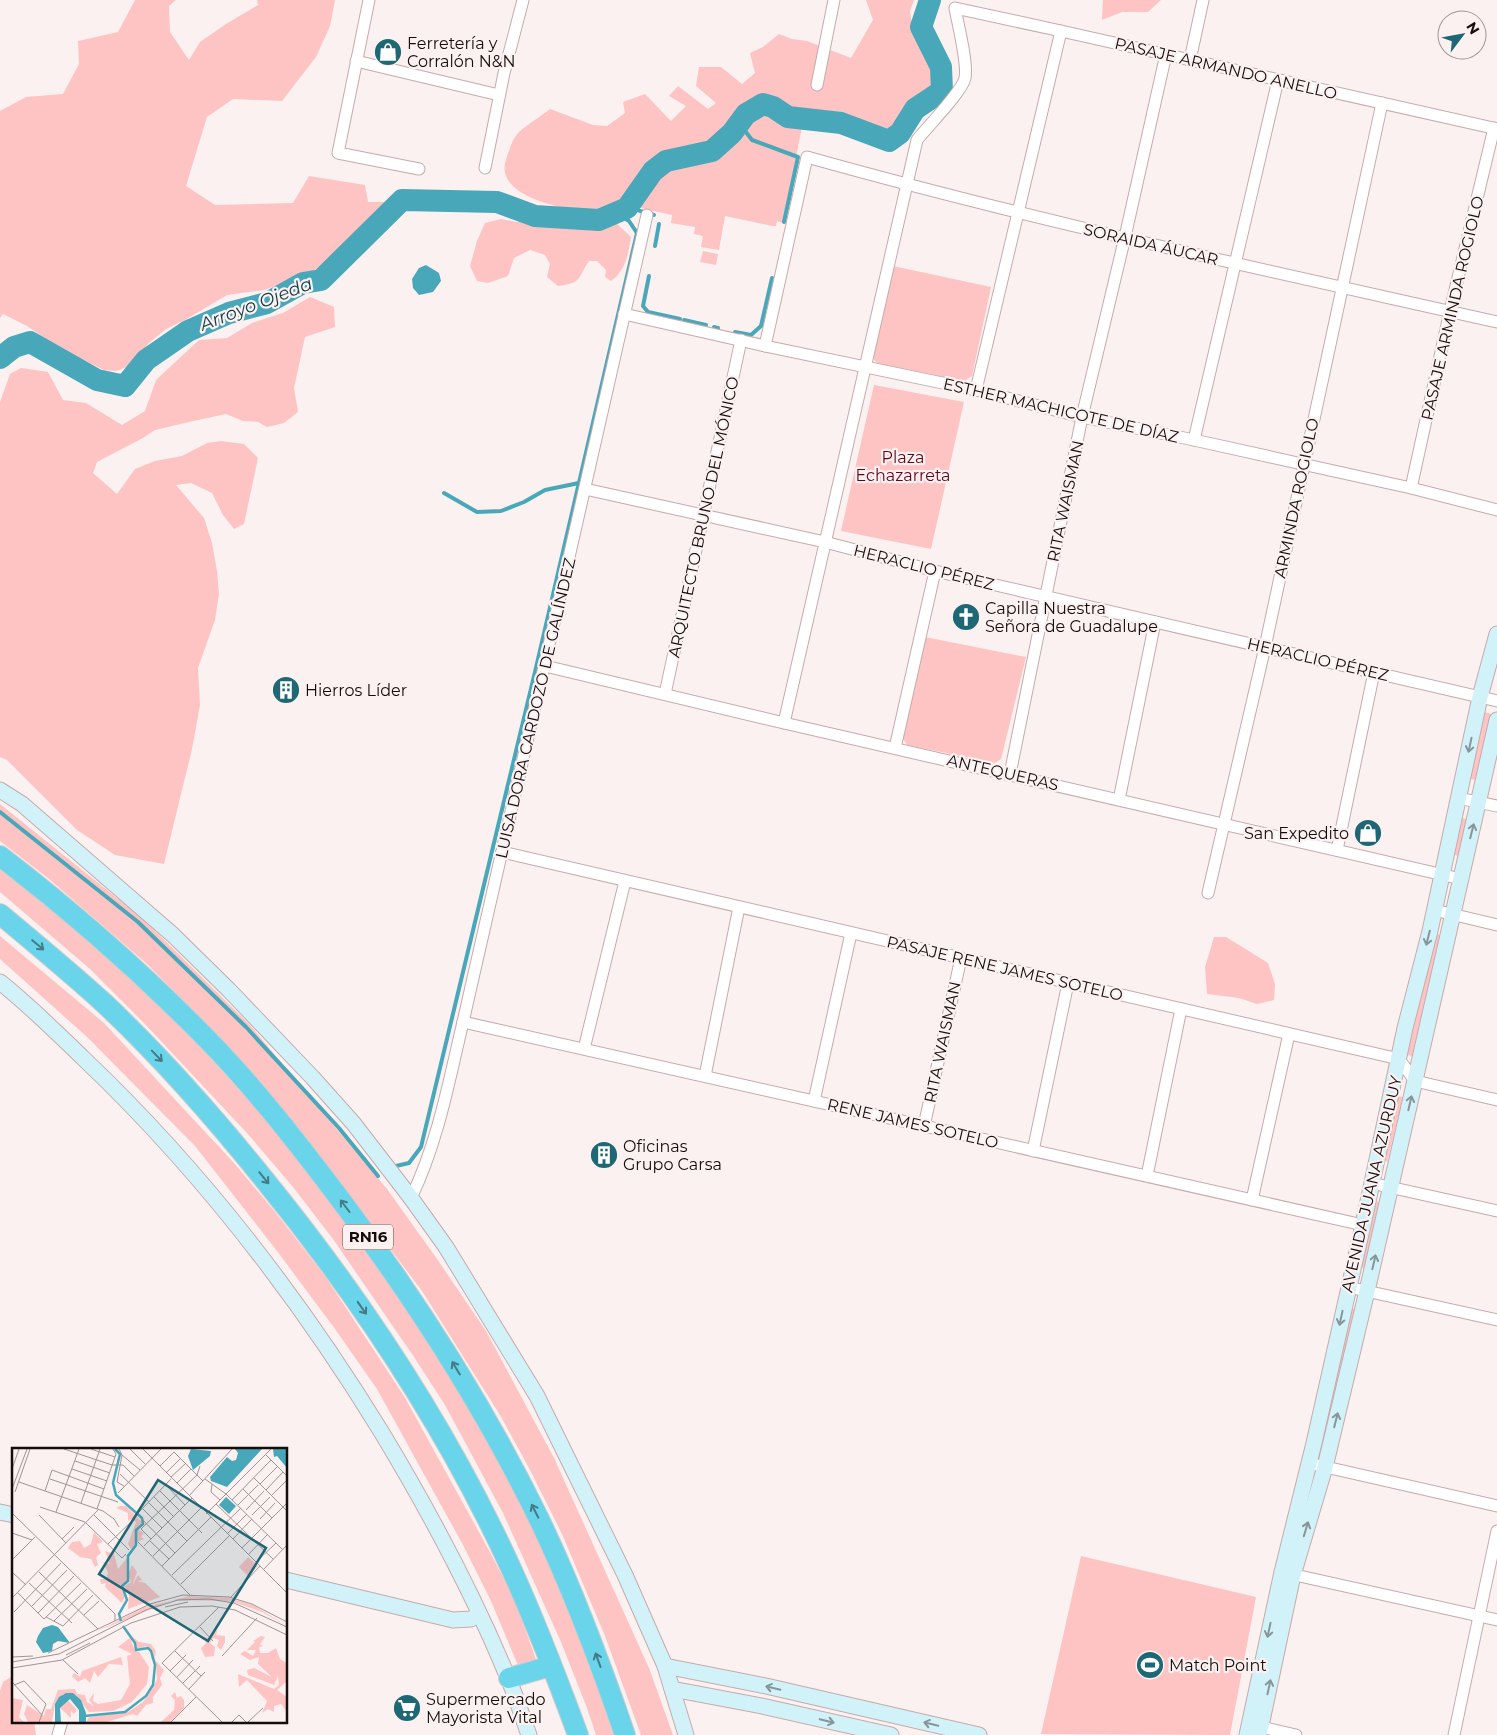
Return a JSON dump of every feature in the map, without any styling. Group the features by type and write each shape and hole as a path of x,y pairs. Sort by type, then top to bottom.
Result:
{"highway":[{"name":"RN16","path":"0,856 47,893 145,978 208,1040 295,1141 405,1288 456,1367 540,1521 578,1607 625,1735"},
{"name":"RN16","path":"0,914 106,1006 169,1069 225,1132 314,1242 380,1335 444,1440 509,1564 552,1666 578,1735"},
{"path":"509,1678 552,1666"}],"main road":[{"name":"AVENIDA JUANA AZURDUY","path":"1260,1731 1308,1463 1363,1225 1398,1059 1434,910 1480,697 1497,634"},
{"name":"AVENIDA JUANA AZURDUY","path":"1247,1735 1287,1574 1325,1467 1480,801 1497,720"},
{"path":"0,790 22,804 172,935 209,970 313,1078 354,1124 411,1198 446,1247 537,1396 624,1575 665,1666 686,1735"},
{"path":"0,982 20,998 124,1096 194,1174 275,1274 345,1372 440,1533 509,1678 529,1735"},
{"path":"288,1580 453,1620 472,1619 479,1615"},
{"path":"665,1666 766,1686 958,1733 979,1735"},
{"path":"672,1689 890,1735"}],"street":[{"path":"369,0 338,153 419,169"},
{"path":"485,168 499,95 523,0"},
{"path":"817,85 834,0"},
{"path":"1190,60 1203,0"},
{"name":"PASAJE ARMANDO ANELLO","path":"907,185 917,140 949,104 965,79 964,57 955,8 1496,128"},
{"path":"976,390 1061,30"},
{"name":"RITA WAISMAN","path":"1010,774 1082,417 1166,54"},
{"path":"356,61 499,95"},
{"path":"1194,440 1278,80"},
{"name":"ARMINDA ROGIOLO","path":"1208,893 1265,647 1382,103"},
{"name":"PASAJE ARMINDA ROGIOLO","path":"1411,488 1450,311 1496,128"},
{"name":"SORAIDA ÁUCAR","path":"765,346 807,157 907,185 1234,264 1342,286 1497,322"},
{"path":"784,723 907,185"},
{"name":"LUISA DORA CARDOZO DE GALÍNDEZ","path":"411,1198 424,1171 433,1144 463,1022 647,216"},
{"name":"ESTHER MACHICOTE DE DÍAZ","path":"624,314 765,346 976,390 1082,417 1411,488 1497,510"},
{"name":"ARQUITECTO BRUNO DEL MÓNICO","path":"665,694 740,340"},
{"name":"HERACLIO PÉREZ","path":"585,489 825,542 935,572 1497,700"},
{"path":"895,748 935,572"},
{"path":"1119,800 1155,622"},
{"name":"ANTEQUERAS","path":"544,666 1461,879"},
{"path":"1337,850 1374,672"},
{"path":"1458,798 1497,806"},
{"name":"PASAJE RENE JAMES SOTELO","path":"502,852 1398,1059"},
{"path":"584,1049 625,881"},
{"path":"705,1076 739,907"},
{"path":"1434,910 1497,925"},
{"path":"814,1101 851,933"},
{"name":"RITA WAISMAN","path":"924,1126 961,958"},
{"path":"1033,1150 1068,983"},
{"path":"1147,1176 1181,1009"},
{"name":"RENE JAMES SOTELO","path":"463,1022 1363,1225"},
{"path":"1252,1200 1289,1034"},
{"path":"1398,1059 1415,1081 1497,1100"},
{"path":"1371,1183 1497,1211"},
{"path":"1348,1287 1497,1320"},
{"path":"1308,1463 1497,1506"},
{"path":"1454,1735 1497,1531"},
{"path":"1287,1574 1497,1620"},
{"path":"58,1735 62,1722"},
{"path":"1260,1731 1296,1735"}],"green space":[{"path":"135,0 176,0 169,6 170,32 189,60 200,42 258,5 257,0 335,0 330,26 316,57 282,101 233,99 207,117 186,186 215,205 293,203 309,176 365,185 368,202 387,202 372,222 309,275 297,274 281,284 264,290 227,295 166,329 149,343 130,366 116,371 104,370 61,349 27,326 3,314 0,318 0,111 26,97 63,94 79,64 78,41 118,32"},
{"path":"866,0 914,0 910,11 913,31 938,73 935,86 914,102 890,138 883,138 861,126 837,119 787,114 776,105 758,101 736,118 719,141 705,150 665,159 643,170 634,189 618,207 583,210 550,205 526,195 508,181 505,171 506,160 514,138 519,132 550,109 593,125 607,126 625,113 623,102 645,94 671,121 686,106 669,96 678,86 708,109 716,103 696,86 699,67 721,67 742,84 755,73 750,53 763,47 779,34 792,39 807,41 851,58 873,20"},
{"path":"1103,0 1161,0 1148,12 1122,12 1102,20"},
{"path":"764,108 802,127 783,223 777,221 776,226 773,226 725,216 719,250 701,247 703,236 694,234 695,227 671,223 672,215 637,206 651,182 675,165 716,156"},
{"path":"501,219 517,222 538,221 590,230 616,223 631,237 627,256 620,272 611,281 605,277 606,270 597,261 589,261 575,282 558,286 547,277 550,264 545,255 530,250 514,258 508,276 488,283 477,281 470,266 477,241 485,223"},
{"path":"703,251 718,254 716,265 700,262"},
{"path":"893,266 991,287 972,376 964,381 877,363 872,357"},
{"path":"310,297 334,307 335,327 305,337 294,388 298,412 284,423 267,427 258,422 243,421 226,414 155,430 97,462 93,473 117,494 135,469 155,461 182,456 207,443 221,441 244,444 258,458 244,524 234,529 223,515 212,493 191,483 176,485 204,518 212,543 219,594 215,620 198,668 200,705 192,749 164,864 115,855 77,830 7,760 0,757 0,402 10,374 21,368 48,372 63,400 86,403 122,425 145,411 156,380 199,340 227,338 252,323 283,313"},
{"name":"Plaza Echazarreta","path":"874,385 964,402 931,549 841,531"},
{"path":"925,637 1026,657 1001,759 995,763 907,745 902,737"},
{"path":"1485,712 1491,714 1476,780 1470,779"},
{"path":"0,804 143,919 249,1024 387,1189 486,1331 554,1458 649,1668 673,1735 641,1735 605,1636 562,1534 500,1415 422,1291 314,1148 266,1089 220,1038 147,964 49,879 0,841"},
{"path":"1462,818 1467,819 1458,856 1453,854"},
{"path":"0,868 68,922 131,977 196,1042 258,1111 308,1171 402,1299 492,1444 562,1589 619,1735 596,1735 561,1642 503,1513 445,1405 333,1239 293,1187 247,1133 143,1022 90,969 0,892"},
{"path":"1436,934 1440,935 1412,1056 1407,1055"},
{"path":"0,936 104,1023 234,1163 325,1276 404,1396 491,1554 515,1600 539,1668 520,1670 491,1601 463,1545 377,1389 335,1329 195,1146 86,1036 0,959"},
{"path":"1214,937 1226,937 1268,963 1275,984 1274,1000 1257,1004 1239,998 1207,994 1205,967"},
{"path":"1398,1096 1403,1097 1387,1162 1382,1160"},
{"path":"1374,1201 1379,1202 1364,1268 1358,1266"},
{"path":"1350,1308 1355,1309 1321,1451 1316,1450"},
{"name":"Match Point","path":"1081,1556 1256,1597 1230,1735 1041,1734"},
{"path":"12,1676 12,1722 34,1722 36,1735 0,1735 0,1691 3,1682"}],"water":[{"path":"426,265 439,273 441,281 433,292 419,295 413,288 412,279 419,268"}],"waterway":[{"name":"Arroyo Ojeda","path":"0,358 14,347 30,342 97,380 125,386 146,360 188,331 229,313 267,303 303,283 321,280 402,200 497,202 535,216 599,220 627,208 653,171 666,161 712,151 732,133 746,114 763,104 773,107 788,117 841,123 889,141 900,133 915,109 942,91 941,67 921,27 930,0"},
{"path":"739,123 752,140 798,157 784,222"},
{"path":"630,205 640,211 654,215"},
{"path":"396,1166 409,1163 421,1147 535,672 637,233 629,221 616,213"},
{"path":"655,246 659,224"},
{"path":"649,276 643,306 648,312 680,319"},
{"path":"735,332 751,335 761,326 772,278"},
{"path":"684,320 706,325"},
{"path":"714,327 718,328"},
{"path":"444,493 477,512 501,511 524,502 545,490 579,483"},
{"path":"0,812 138,922 246,1027 339,1128 378,1176"}],"place":[{"name":"Ferretería y Corralón N&N","path":"388,52"},
{"name":"Capilla Nuestra Señora de Guadalupe","path":"966,617"},
{"name":"Hierros Líder","path":"286,690"},
{"name":"San Expedito","path":"1368,833"},
{"name":"Oficinas Grupo Carsa","path":"604,1155"},
{"name":"Match Point","path":"1150,1665"},
{"name":"Supermercado Mayorista Vital","path":"407,1708"}]}
